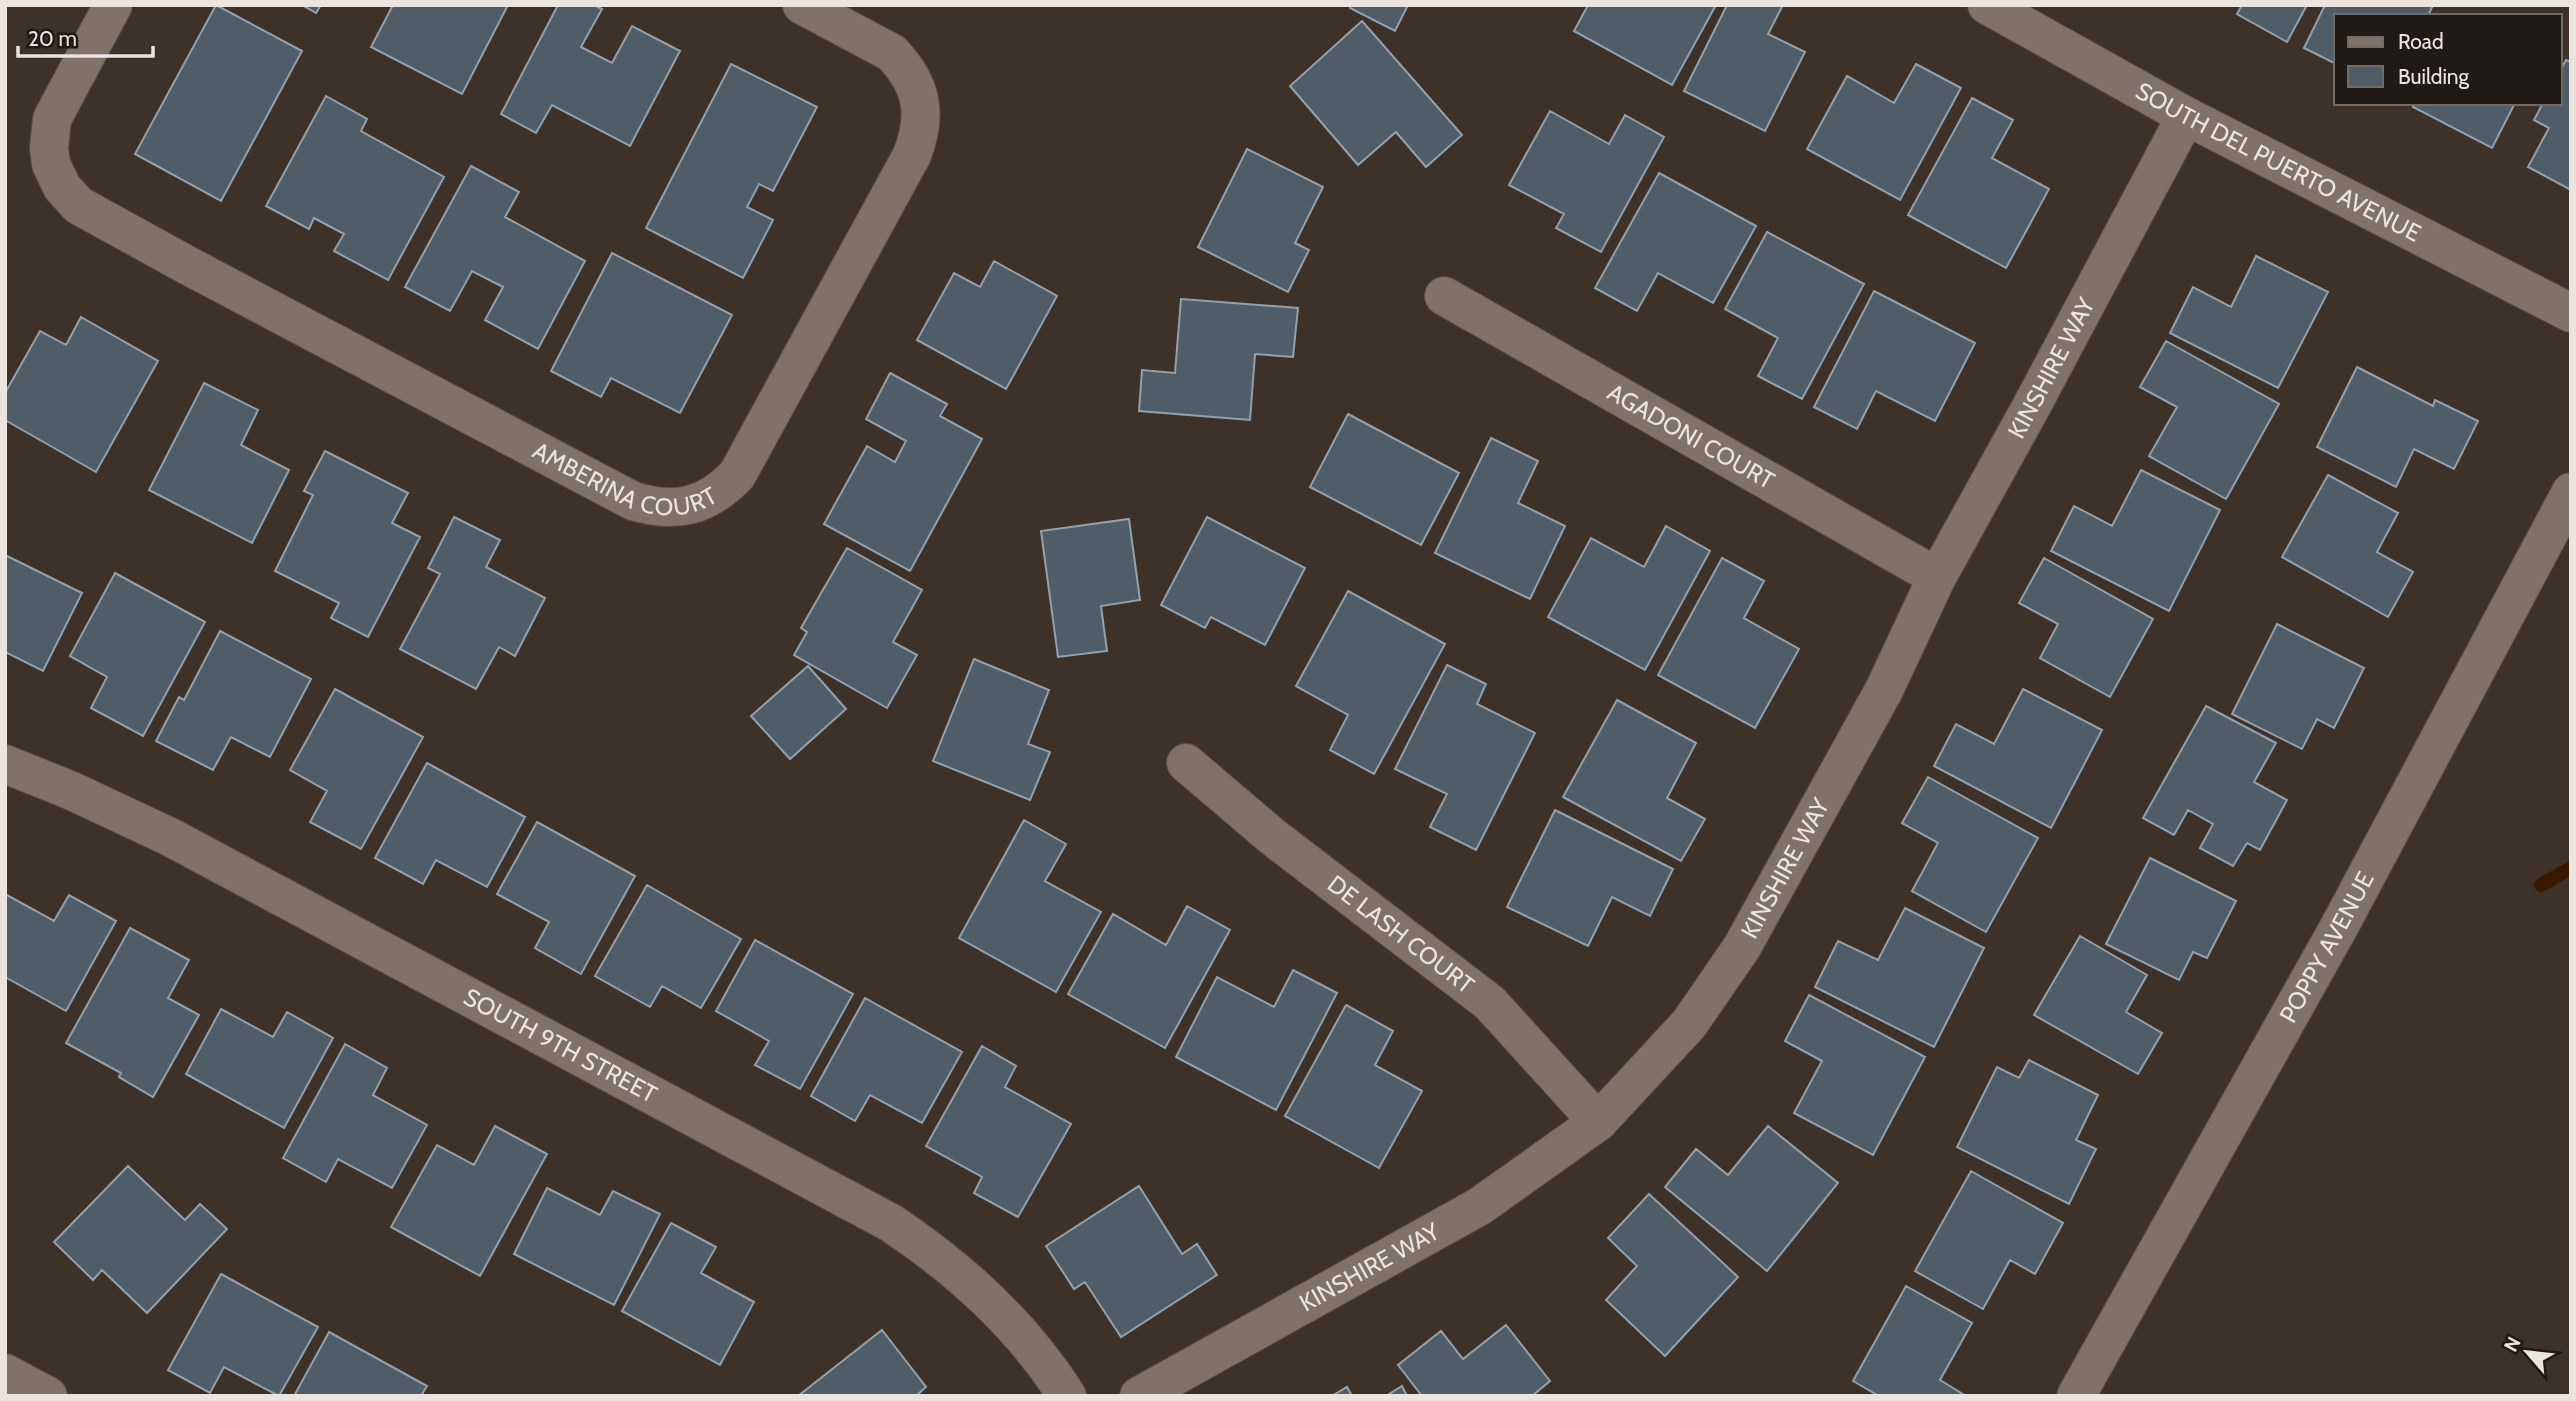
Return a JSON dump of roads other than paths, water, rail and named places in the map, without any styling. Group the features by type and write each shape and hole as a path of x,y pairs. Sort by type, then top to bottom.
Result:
{"street":[{"name":"AMBERINA COURT","path":"113,5 52,119 49,148 51,164 62,187 78,205 633,501 654,508 677,508 708,499 722,491 737,475 920,136 922,121 919,93 904,65 892,53 802,5"},
{"name":"SOUTH DEL PUERTO AVENUE","path":"1987,5 2186,116 2571,313"},
{"name":"KINSHIRE WAY","path":"1139,1396 1360,1270 1480,1206 1598,1122 1689,1024 1742,947 1884,690 1937,577 2186,116"},
{"name":"AGADONI COURT","path":"1444,296 1937,577"},
{"name":"POPPY AVENUE","path":"2076,1396 2339,927 2571,492"},
{"name":"DE LASH COURT","path":"1186,763 1273,837 1490,1003 1598,1122"},
{"name":"SOUTH 9TH STREET","path":"5,764 72,791 170,837 891,1223 932,1250 991,1302 1018,1330 1067,1396"},
{"path":"5,1373 48,1396"}],"waterway":[{"path":"2541,885 2571,868"}]}
